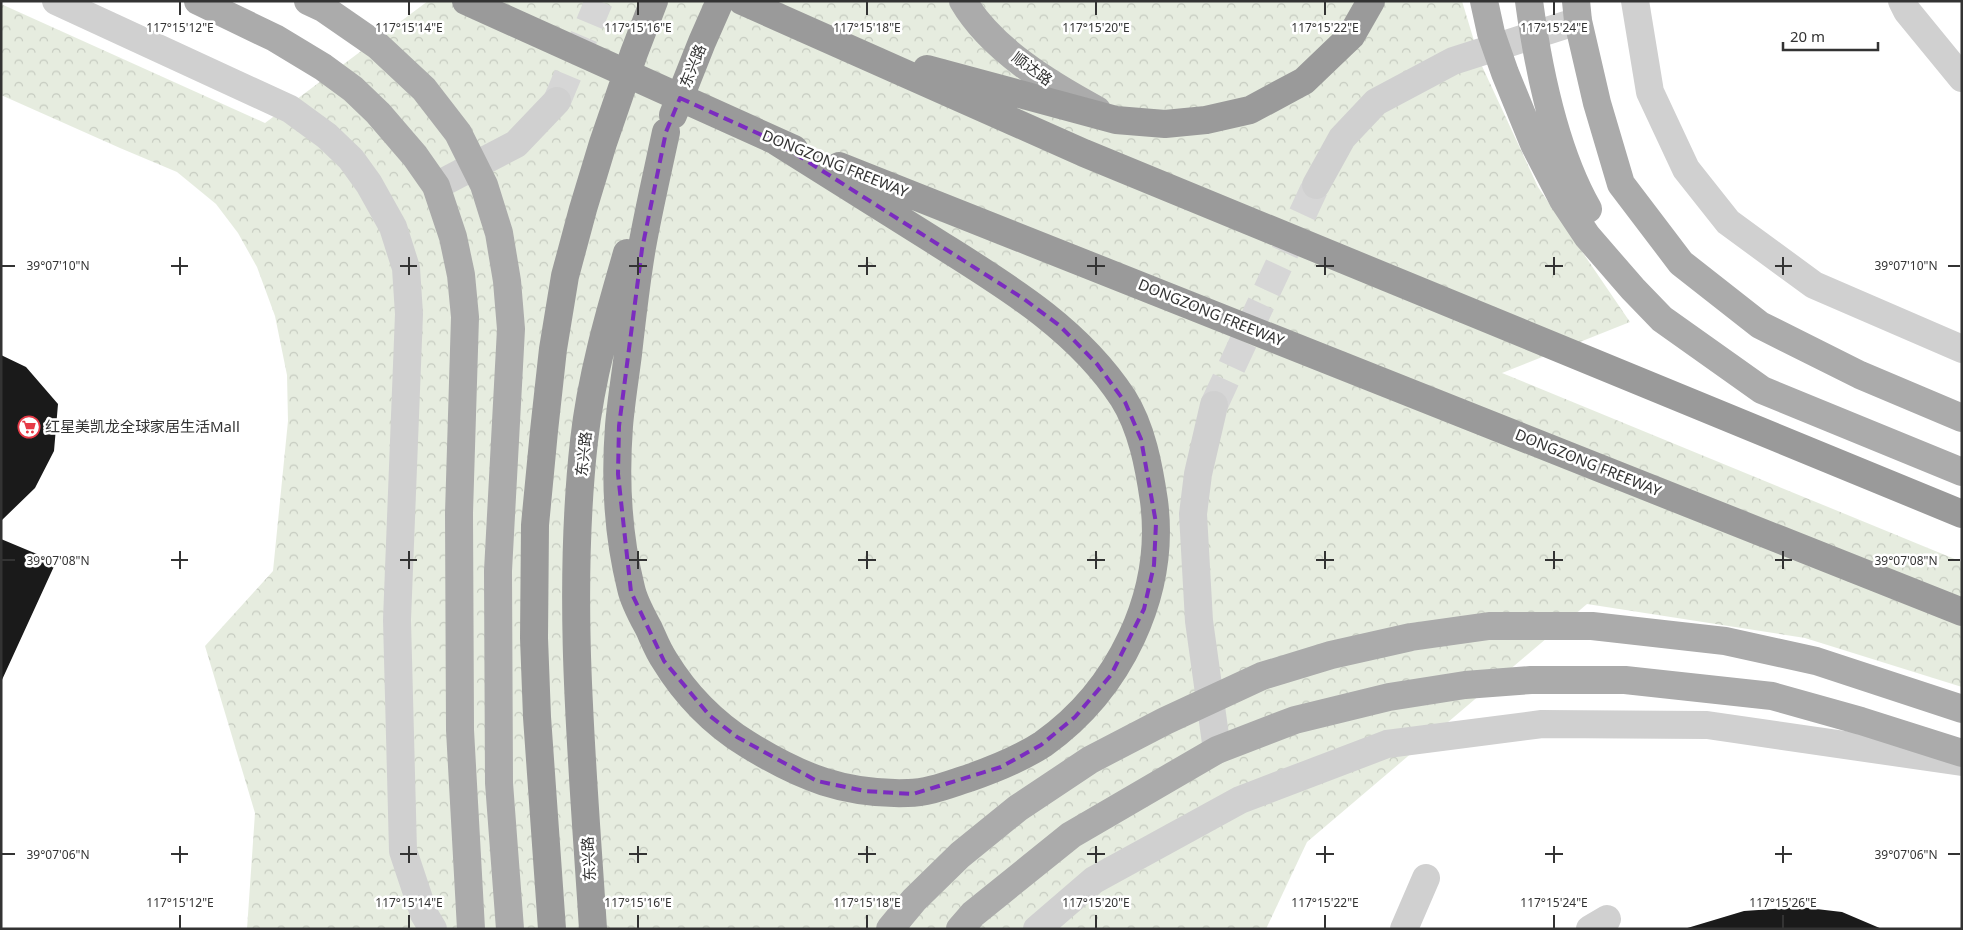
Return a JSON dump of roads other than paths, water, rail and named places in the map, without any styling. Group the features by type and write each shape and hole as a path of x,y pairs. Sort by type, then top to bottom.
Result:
{"highway":[{"name":"DONGZONG FREEWAY","path":"466,1 777,142 1962,612"},
{"path":"552,929 536,717 534,638 535,525 545,422 565,276 603,144 654,1"},
{"name":"东兴路","path":"593,929 578,655 577,570 579,501 584,440 596,372 631,239 666,132 720,1"},
{"path":"742,1 1084,153 1962,514"},
{"path":"839,45 1116,120 1166,124 1206,120 1250,110 1304,81 1352,36 1371,1"},
{"path":"666,132 640,258 619,426 618,474 622,540 631,592 664,661 686,690 710,716 736,738 777,763 817,781 865,792 913,794 1001,767 1041,745 1075,717 1111,675 1130,643 1144,609 1154,565 1156,523 1151,480 1141,439 1126,402 1097,364 1060,326 1024,299 777,142"}],"main road":[{"path":"198,1 276,38 323,67 353,90 378,113 415,156 436,186 453,237 461,275 465,317 459,513 460,730 472,929"},
{"name":"顺达路","path":"963,1 969,11 1000,46 1072,97 1116,120"},
{"path":"1484,1 1491,33 1534,144 1564,200 1587,236 1662,319 1762,390 1962,472"},
{"path":"1529,1 1545,90 1563,151 1584,202 1633,289"},
{"path":"315,5 378,46 424,90 458,133 484,185 499,233 507,281 511,329 498,571 499,783 510,929"},
{"path":"1577,11 1597,103 1621,184 1681,263 1760,324 1860,375 1962,418"},
{"path":"890,929 914,900 960,855 1026,803 1090,760 1165,721 1262,676 1331,655 1411,637 1489,626 1592,626 1725,641 1816,661 1962,709"},
{"path":"960,929 973,914 1071,835 1217,750 1295,720 1389,697 1465,684 1540,680 1625,680 1772,696 1861,721 1962,753"}],"street":[{"path":"56,1 290,108 327,136 351,159 369,184 393,227 406,268 409,314 397,620 402,851 424,914 433,929"},
{"path":"1635,1 1650,92 1686,169 1728,222 1814,285 1962,349"},
{"path":"1902,1 1907,11 1962,78"},
{"path":"1316,185 1342,138 1376,102 1452,61 1577,11"},
{"path":"436,186 516,144 557,101"},
{"path":"1214,405 1198,474 1193,514 1199,621 1217,750"},
{"path":"1037,929 1094,880 1240,800 1387,744 1542,724 1707,725 1962,762"},
{"path":"1404,929 1426,878"}],"tunnel":[{"path":"557,101 599,1"},
{"path":"1214,405 1316,185"}],"place":[{"name":"红星美凯龙全球家居生活Mall","path":"29,427"}]}
